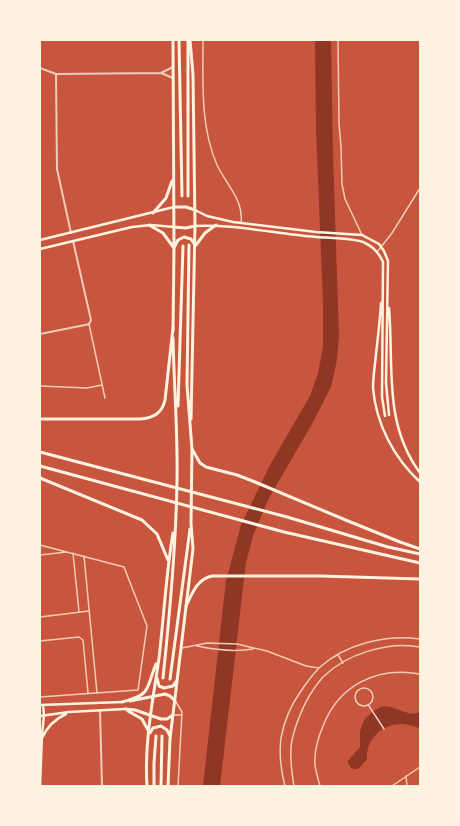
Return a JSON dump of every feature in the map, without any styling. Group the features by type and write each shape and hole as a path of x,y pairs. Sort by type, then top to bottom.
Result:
{"highway":[{"path":"173,40 173,328 177,425"},
{"path":"179,40 182,196"},
{"path":"188,196 189,40"},
{"path":"189,40 192,75 195,210 190,431"},
{"path":"153,213 166,198 174,178"},
{"path":"174,207 186,207 195,210"},
{"path":"149,225 163,233 174,248"},
{"path":"195,247 202,236 216,225"},
{"path":"174,227 186,228 195,226"},
{"path":"174,248 178,240 184,237 191,239 195,247"},
{"path":"168,786 170,739 193,549 191,523 192,449 187,385 188,245"},
{"path":"163,678 172,591 176,519 177,425 183,246"},
{"path":"40,419 140,419 156,415 161,409 165,400 173,328"},
{"path":"192,449 200,463 206,467 237,475 420,549"},
{"path":"40,452 287,517 388,547 420,554"},
{"path":"40,466 284,532 420,563"},
{"path":"40,478 142,520 157,534 168,560"},
{"path":"148,786 150,715 158,658 168,560 176,519"},
{"path":"170,678 191,523"},
{"path":"186,606 200,582 208,577 320,576 420,579"},
{"path":"122,702 135,699 144,693 147,689 158,658"},
{"path":"156,674 159,686 164,688 173,686 178,677"},
{"path":"122,702 135,701 165,694 170,696 175,701"},
{"path":"125,709 135,710 161,719 167,719 173,715"},
{"path":"125,709 142,719 149,734"},
{"path":"149,734 153,728 161,726 167,730 170,739"},
{"path":"154,786 156,736"},
{"path":"161,786 162,736"}],"main road":[{"path":"40,240 174,207"},
{"path":"195,210 207,216 241,223 316,232 362,235 379,244 388,261 386,382 389,414"},
{"path":"239,228 241,223"},
{"path":"40,249 132,227 149,225 174,227"},
{"path":"195,226 216,225 364,242 377,252 383,262 382,397 385,416"},
{"path":"383,292 374,372 373,387 375,401 379,419 393,449 405,466 420,482"},
{"path":"388,292 391,322 395,414 403,444 420,473"},
{"path":"40,786 41,741 44,715 42,705 122,702"},
{"path":"40,716 69,712 125,709"},
{"path":"41,741 49,726 60,716 69,712"}],"street":[{"path":"203,40 204,101 207,131 218,167 240,203 242,215 241,223"},
{"path":"338,40 339,123 342,184 345,199 362,235"},
{"path":"161,73 173,67"},
{"path":"40,68 56,74 161,73 173,78"},
{"path":"56,74 57,169 71,233"},
{"path":"377,252 382,248 420,188"},
{"path":"73,241 90,317 89,324 105,398"},
{"path":"40,334 89,324"},
{"path":"40,386 87,388 102,385"},
{"path":"40,544 124,567 147,626 138,690 40,697"},
{"path":"40,555 69,552"},
{"path":"73,553 79,612"},
{"path":"84,556 96,693"},
{"path":"40,617 89,611"},
{"path":"40,641 79,637 83,640 88,693"},
{"path":"285,786 280,758 281,739 284,727 298,695 320,668 338,655 362,644 380,640 405,638 420,639"},
{"path":"182,648 218,643 237,644 277,654 306,666 320,668"},
{"path":"196,645 217,650 255,649"},
{"path":"294,786 290,764 291,748 296,725 302,709 324,676 343,663 359,655 380,648 407,645 420,647"},
{"path":"338,655 343,663"},
{"path":"320,786 315,765 317,743 328,713 339,699 355,685 376,675 386,672 410,672 420,674"},
{"path":"366,688 371,691 373,698 369,705 364,706 357,703 355,695 358,690 366,688"},
{"path":"175,701 182,712 178,786"},
{"path":"369,705 384,729"},
{"path":"100,710 102,786"},
{"path":"173,715 182,715"},
{"path":"392,786 420,767"},
{"path":"406,776 407,786"}],"shaded area":[{"path":"315,40 331,40 339,337 337,360 331,387 312,424 269,498 254,533 246,562 220,786 203,786 226,581 241,525 270,465 310,396 318,373 323,346 323,303 316,129"},
{"path":"381,707 391,707 410,713 420,712 420,725 418,728 400,724 391,725 383,729 376,734 371,742 367,760 357,769 351,768 348,761 360,747 360,731 364,720 373,711"}]}
